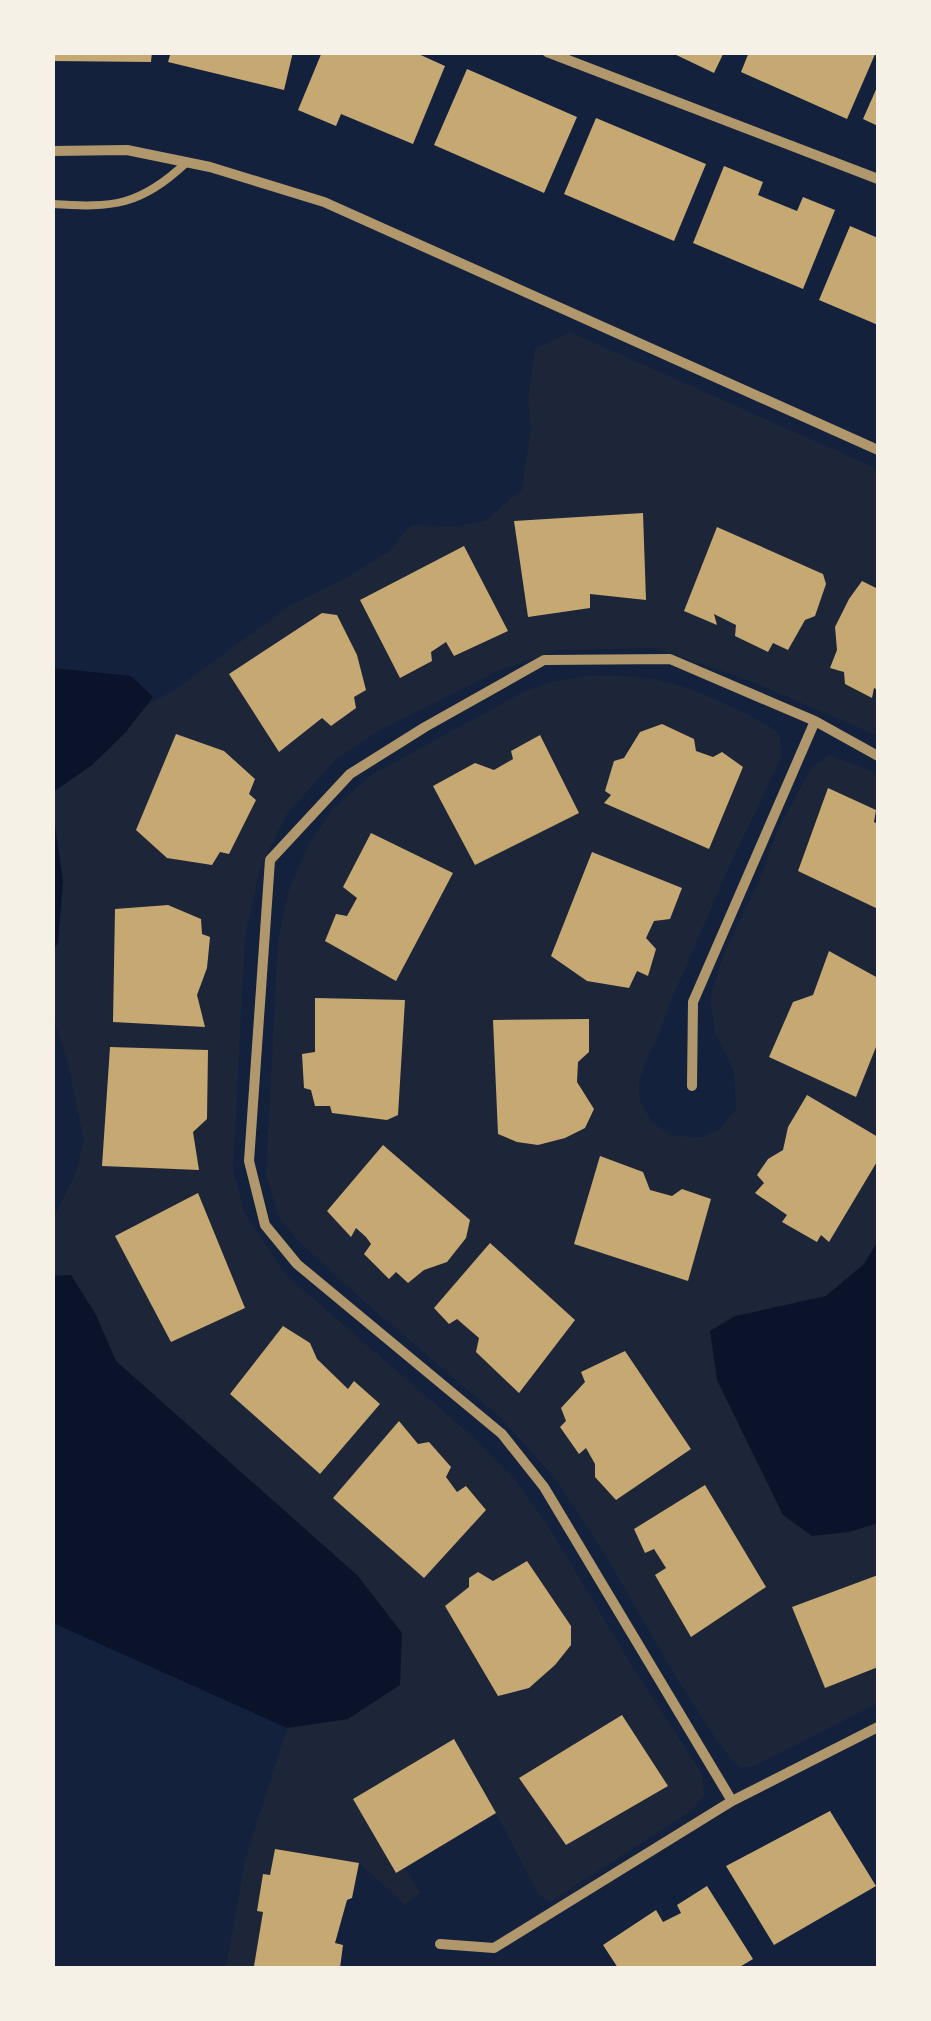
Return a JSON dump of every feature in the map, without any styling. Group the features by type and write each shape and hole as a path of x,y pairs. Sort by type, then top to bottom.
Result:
{"street":[{"path":"547,52 878,179"},
{"path":"52,152 126,150 210,167 324,202 878,450"},
{"path":"732,1801 544,1487 502,1434 298,1264 265,1225 249,1161 270,860 350,774 425,726 544,660 670,659 815,721 878,756"},
{"path":"692,1086 693,1002 815,721"},
{"path":"440,1944 494,1948 732,1801 878,1727"}],"lane":[{"path":"52,204 100,207 128,202 156,189 187,162"}],"shaded area":[{"path":"570,332 878,469 878,736 753,682 655,648 559,650 497,671 377,732 334,761 287,814 260,868 245,937 233,1170 245,1214 286,1275 472,1436 514,1479 547,1524 701,1772 705,1796 691,1811 550,1902 539,1895 454,1739 353,1799 395,1873 405,1868 420,1893 405,1905 359,1863 276,1850 270,1875 263,1874 257,1910 263,1912 254,1966 266,1968 226,1968 245,1861 287,1728 348,1719 358,1576 116,1361 96,1315 71,1275 53,1276 53,1219 74,1177 84,1141 68,1064 53,1017 52,950 58,943 53,792 92,765 145,707 179,687 289,606 388,552 411,525 457,526 485,521 522,489 531,428 528,401 535,349"},
{"path":"53,668 131,676 153,697 125,733 92,765 53,792"},
{"path":"592,675 648,678 679,686 734,708 779,733 782,756 728,869 639,1083 640,1101 652,1122 672,1136 702,1137 720,1129 736,1109 734,1070 715,1032 710,998 724,953 760,879 778,829 812,767 829,755 878,773 878,1703 754,1766 741,1768 716,1739 677,1679 603,1551 554,1477 502,1419 298,1241 279,1218 266,1175 278,941 289,889 309,844 332,810 371,775 527,690"},
{"path":"52,805 63,881 58,943 53,950"},
{"path":"878,1241 878,1523 849,1532 812,1536 783,1515 717,1380 710,1331 735,1316 826,1296 864,1264"},
{"path":"71,1275 96,1315 116,1361 358,1576 402,1633 400,1685 348,1719 287,1728 53,1623 53,1276"}],"building":[{"path":"52,52 152,52 151,62 52,61"},
{"path":"171,52 293,52 284,90 168,62"},
{"path":"322,52 414,52 445,66 413,144 341,114 336,126 298,110"},
{"path":"670,52 724,52 714,73"},
{"path":"749,52 876,52 847,119 741,72"},
{"path":"467,69 577,117 544,193 434,145"},
{"path":"878,85 878,126 863,119"},
{"path":"596,118 706,164 674,241 564,194"},
{"path":"724,166 763,182 758,195 797,211 803,197 835,210 803,289 693,243"},
{"path":"850,226 878,238 878,325 819,300"},
{"path":"643,513 646,600 590,594 590,608 528,617 514,521"},
{"path":"717,527 823,574 826,584 815,616 805,620 788,650 773,643 768,652 735,636 736,625 714,614 717,625 684,611"},
{"path":"464,546 508,631 454,656 446,642 431,652 432,661 400,678 360,600"},
{"path":"862,581 878,589 878,690 874,688 872,698 845,684 844,672 830,668 837,650 835,627"},
{"path":"322,613 337,615 357,655 366,690 354,697 356,708 331,726 322,718 279,752 229,674"},
{"path":"662,724 694,739 696,751 713,757 722,752 743,767 709,849 604,803 611,795 605,791 614,761 624,758 640,732"},
{"path":"176,734 224,751 255,779 249,794 256,800 229,854 220,852 212,865 167,858 136,830"},
{"path":"540,735 579,813 475,865 433,786 475,763 494,770 513,759 511,751"},
{"path":"828,788 876,810 878,909 798,871"},
{"path":"371,833 453,873 396,981 325,941 336,914 347,916 357,898 343,887"},
{"path":"592,852 682,888 670,919 654,921 646,938 656,949 648,976 637,971 629,988 587,981 551,956"},
{"path":"168,905 201,919 202,934 210,937 207,968 197,995 205,1027 113,1022 115,909"},
{"path":"829,951 878,978 878,1042 856,1097 769,1057 793,1002 813,995"},
{"path":"315,998 405,1000 398,1115 387,1120 332,1113 330,1106 315,1106 311,1090 304,1088 302,1054 315,1052"},
{"path":"589,1019 589,1052 578,1062 577,1082 594,1109 585,1128 538,1145 498,1134 493,1020"},
{"path":"110,1047 208,1050 207,1119 193,1132 199,1170 102,1166"},
{"path":"807,1095 878,1137 878,1160 829,1242 821,1235 817,1242 782,1222 787,1215 755,1193 764,1183 757,1175 768,1159 783,1150 788,1127"},
{"path":"383,1145 470,1220 466,1238 447,1262 424,1270 408,1283 396,1272 389,1279 364,1254 371,1244 366,1237 356,1228 351,1237 327,1211"},
{"path":"600,1156 643,1172 650,1190 672,1196 682,1189 711,1199 688,1281 574,1244"},
{"path":"198,1193 245,1308 171,1342 115,1236"},
{"path":"490,1243 575,1320 519,1393 476,1352 479,1338 457,1319 449,1324 434,1308"},
{"path":"283,1326 310,1343 317,1359 348,1389 354,1381 380,1404 320,1474 230,1394"},
{"path":"625,1351 691,1449 616,1500 595,1477 595,1464 586,1448 579,1454 560,1427 566,1421 561,1408 585,1382 581,1372"},
{"path":"399,1421 418,1444 429,1442 451,1467 446,1477 457,1492 466,1486 486,1510 424,1578 333,1498"},
{"path":"705,1485 766,1587 691,1637 655,1575 666,1568 654,1549 645,1553 634,1529"},
{"path":"527,1561 571,1626 571,1645 529,1688 498,1696 445,1606 469,1587 469,1578 478,1572 493,1581"},
{"path":"878,1575 878,1667 825,1688 792,1607"},
{"path":"622,1715 668,1786 566,1845 519,1778"},
{"path":"454,1739 496,1813 396,1873 353,1799"},
{"path":"830,1811 876,1886 774,1945 726,1866"},
{"path":"275,1849 359,1863 352,1898 347,1900 335,1943 343,1945 340,1968 254,1966 263,1912 257,1911 263,1874 270,1875"},
{"path":"707,1886 753,1959 738,1968 618,1968 603,1945 656,1910 663,1922 681,1913 677,1905"}]}
